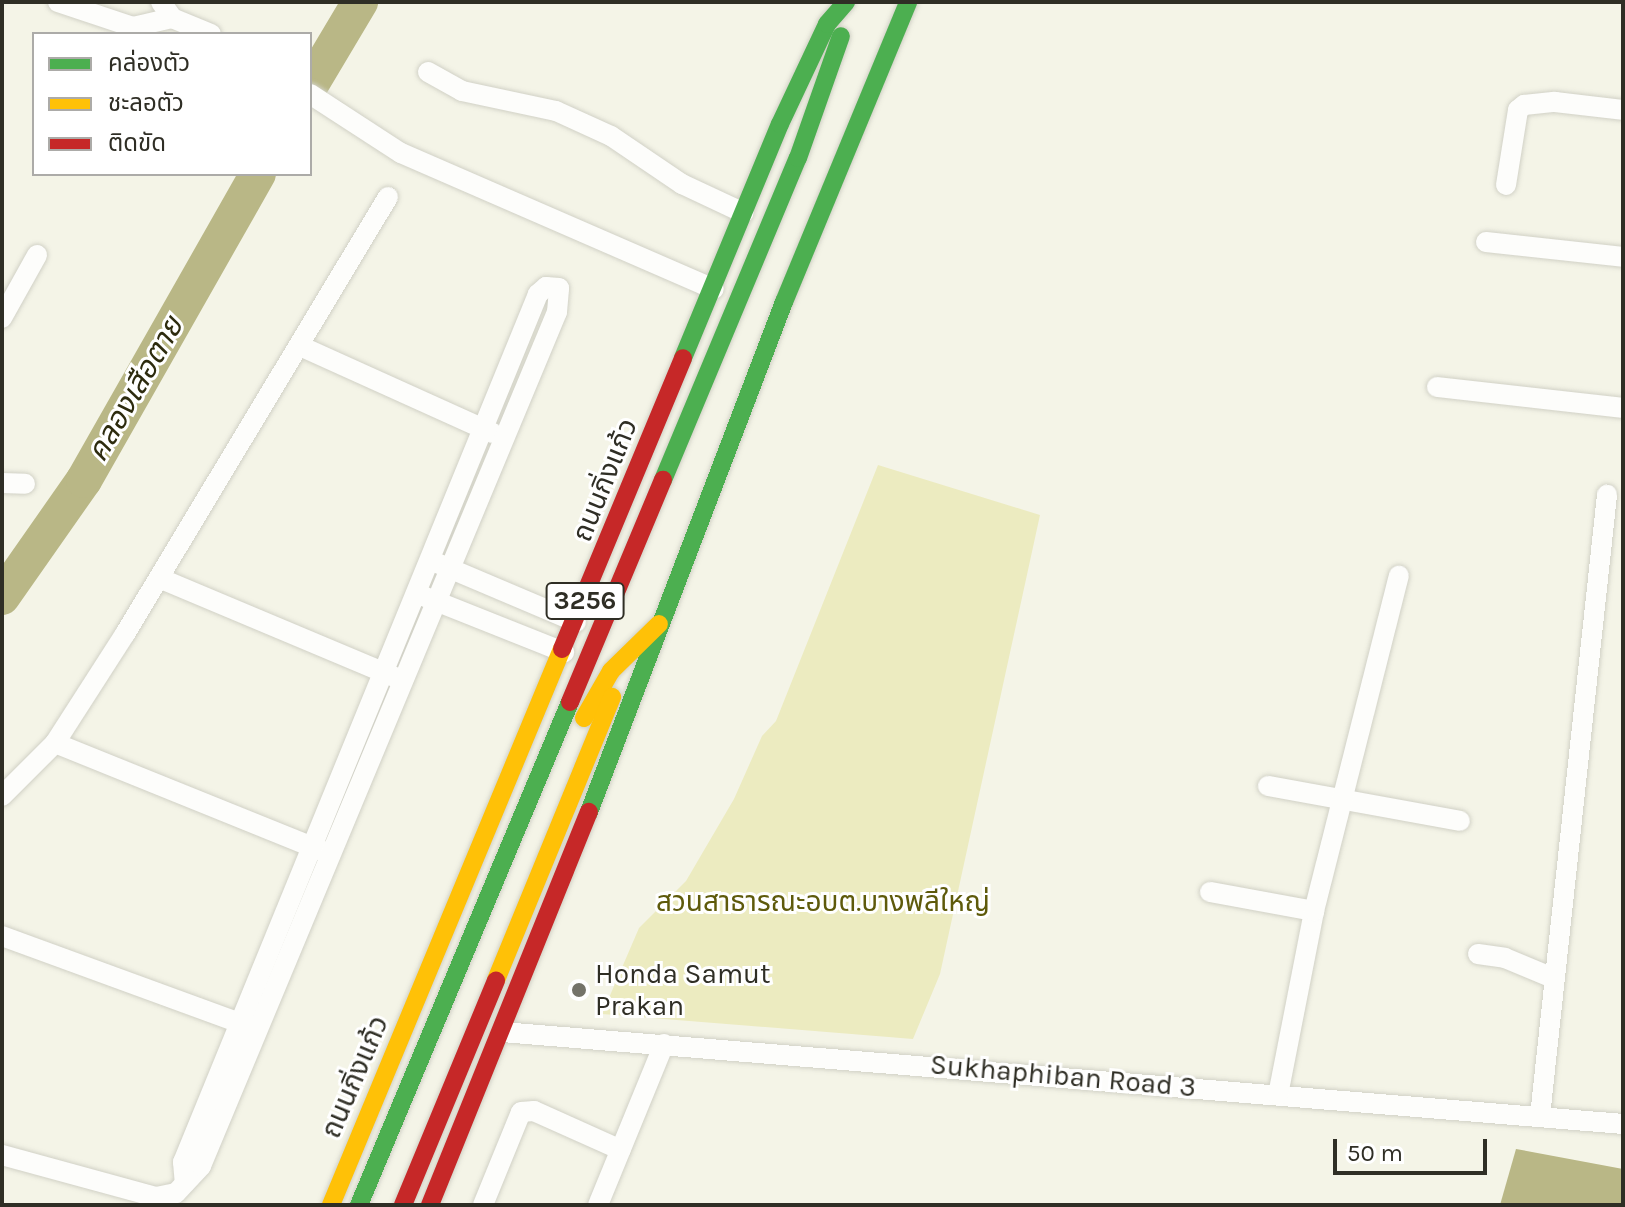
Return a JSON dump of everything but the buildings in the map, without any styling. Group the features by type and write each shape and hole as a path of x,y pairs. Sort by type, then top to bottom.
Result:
{"main road":[{"name":"3256","path":"359,1205 798,158 848,2"},
{"name":"ถนนกิ่งแก้ว","path":"331,1205 564,652 744,213 819,39 848,2"},
{"name":"3256","path":"430,1205 502,1032 665,619 784,302 908,2"},
{"name":"3256","path":"377,1205 582,721 611,671 665,619"},
{"name":"3256","path":"403,1205 630,653"}],"street":[{"path":"58,2 133,27 166,10 207,32"},
{"path":"428,72 462,91 556,111 611,136 682,184 744,213"},
{"path":"312,95 401,153 714,289"},
{"path":"1506,185 1515,122 1524,105 1555,102 1623,110"},
{"path":"2,796 55,743 159,578 388,197"},
{"path":"1486,242 1623,257"},
{"path":"2,318 37,255"},
{"path":"2,1155 156,1197 176,1193 185,1183 183,1162 330,854 402,680 426,597 484,429 538,294 546,287 559,288 557,312 504,438 439,564"},
{"path":"300,346 504,438"},
{"path":"1437,387 1623,408"},
{"path":"2,483 25,484"},
{"path":"1540,1116 1607,495"},
{"path":"439,564 489,588 576,622"},
{"path":"1278,1095 1314,911 1346,800 1399,576"},
{"path":"159,578 402,680"},
{"path":"477,615 489,588"},
{"path":"426,597 564,652"},
{"path":"248,1027 310,845 382,672 426,597"},
{"path":"55,743 330,854"},
{"path":"1268,786 1460,821"},
{"path":"1210,892 1314,911"},
{"path":"2,936 248,1027"},
{"path":"1478,954 1505,958 1553,978"},
{"name":"Sukhaphiban Road 3","path":"502,1032 1623,1124"},
{"path":"598,1205 664,1044"},
{"path":"483,1205 521,1112 534,1111 621,1150"}],"green space":[{"name":"สวนสาธารณะอบต.บางพลีใหญ่","path":"878,465 1040,515 940,974 913,1039 602,1014 639,928 686,881 734,799 762,736 776,721"}],"shaded area":[{"path":"1516,1149 1623,1169 1623,1205 1500,1205"}],"waterway":[{"name":"คลองเสือตาย","path":"312,83 360,2"},
{"name":"คลองเสือตาย","path":"2,597 84,480 257,176"}],"traffic: fast":[{"path":"683,358 780,124 827,24 846,2"},
{"path":"589,812 784,302 908,2"},
{"path":"663,480 798,158 841,36"},
{"path":"359,1205 570,702"}],"traffic: slow":[{"path":"584,718 611,671 659,624"},
{"path":"331,1205 562,649"},
{"path":"496,980 612,697"}],"traffic: jam":[{"path":"562,649 683,358"},
{"path":"570,702 663,480"},
{"path":"430,1205 589,812"},
{"path":"403,1205 496,980"}],"place":[{"name":"Honda Samut Prakan","path":"579,990"}]}
